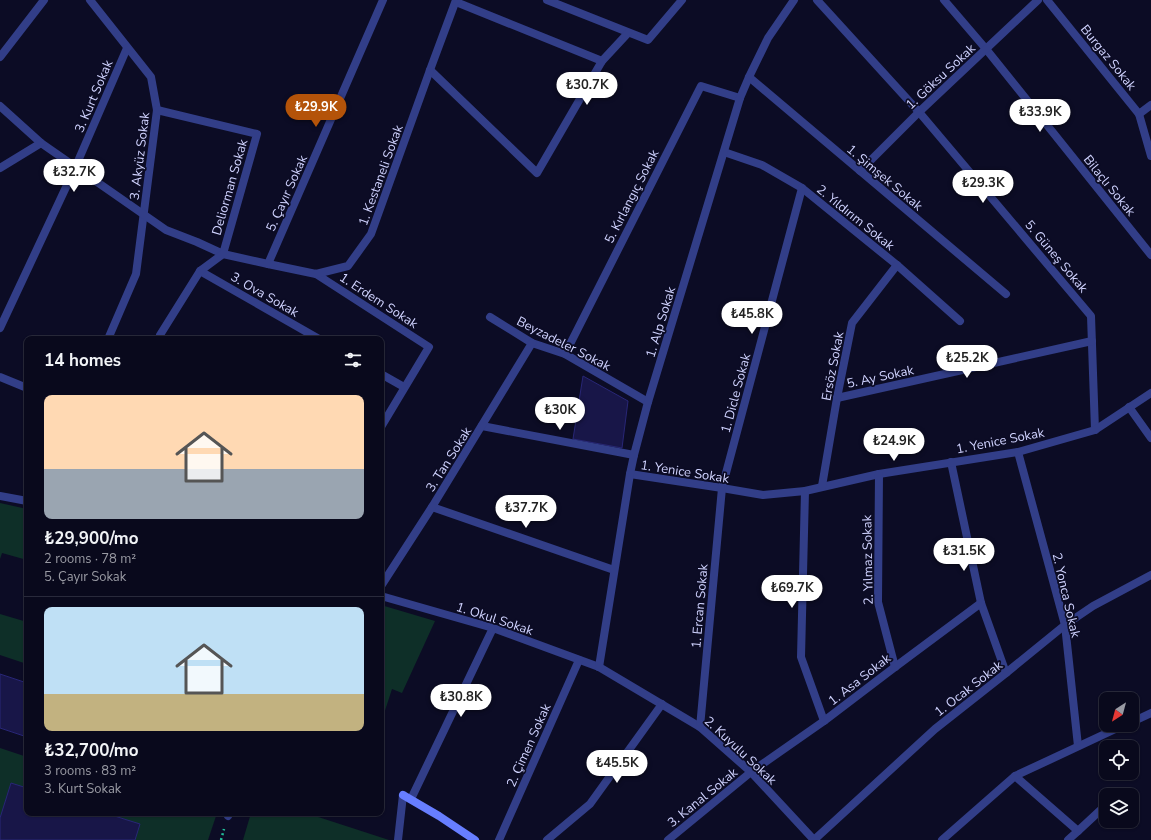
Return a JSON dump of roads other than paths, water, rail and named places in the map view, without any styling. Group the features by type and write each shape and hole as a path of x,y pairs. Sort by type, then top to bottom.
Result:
{"street":[{"name":"3. Akyüz Sokak","path":"90,0 151,77 157,110 136,274 109,336"},
{"name":"5. Çayır Sokak","path":"268,264 383,0"},
{"path":"547,0 648,40 682,0"},
{"name":"1. Alp Sokak","path":"600,667 630,474 648,402 740,98 768,38 794,0"},
{"name":"5. Güneş Sokak","path":"817,0 919,112 1091,316 1095,430"},
{"name":"Bilaçlı Sokak","path":"944,0 986,49 1151,255"},
{"name":"1. Göksu Sokak","path":"860,171 919,112 1038,0"},
{"name":"Burgaz Sokak","path":"1048,0 1139,114 1151,156"},
{"path":"0,57 42,1"},
{"name":"1. Kestaneli Sokak","path":"0,106 40,143 166,230 223,254 316,274 348,266 371,234 456,1"},
{"path":"456,1 602,61"},
{"path":"430,70 537,173 602,61 628,32"},
{"name":"3. Kurt Sokak","path":"0,328 75,168 127,48"},
{"name":"1. Şimşek Sokak","path":"749,77 1006,294"},
{"name":"5. Kırlangıç Sokak","path":"565,354 701,86 740,98"},
{"path":"1139,114 1151,105"},
{"name":"Deliorman Sokak","path":"157,110 257,134 223,254"},
{"path":"0,168 40,143"},
{"name":"2. Yıldırım Sokak","path":"724,152 762,165 802,188 896,264 960,322"},
{"name":"1. Dicle Sokak","path":"722,488 802,188"},
{"path":"161,336 200,271 223,254"},
{"name":"Ersöz Sokak","path":"822,486 852,323 896,264"},
{"name":"3. Ova Sokak","path":"200,271 314,336"},
{"name":"1. Erdem Sokak","path":"316,274 429,347 404,387"},
{"name":"Beyzadeler Sokak","path":"490,317 532,343 565,354 648,402"},
{"name":"5. Ay Sokak","path":"837,398 1092,341"},
{"name":"3. Tan Sokak","path":"384,581 432,507 532,343"},
{"path":"384,376 404,387 384,422"},
{"path":"0,377 24,387"},
{"name":"1. Yenice Sokak","path":"630,474 763,495 805,491 879,474 1018,452 1095,430 1151,393"},
{"path":"1129,407 1151,438"},
{"path":"482,426 634,456"},
{"name":"2. Yonca Sokak","path":"1018,452 1065,625 1078,746"},
{"path":"951,462 981,603 1006,673"},
{"name":"2. Yılmaz Sokak","path":"879,474 878,602 895,667"},
{"name":"1. Ercan Sokak","path":"700,727 722,488"},
{"path":"805,491 801,657 824,721"},
{"path":"0,496 24,500"},
{"path":"432,507 614,570"},
{"name":"1. Ocak Sokak","path":"814,840 935,729 1065,625 1093,606 1151,575"},
{"name":"1. Okul Sokak","path":"384,597 493,628 600,667"},
{"name":"1. Asa Sokak","path":"751,772 824,721 981,603"},
{"path":"411,799 493,628"},
{"name":"2. Çimen Sokak","path":"498,840 579,660"},
{"name":"2. Kuyulu Sokak","path":"600,667 700,727 751,772 814,840"},
{"path":"547,840 590,804 662,704"},
{"path":"1139,719 1151,713"},
{"path":"942,840 1015,776 1109,732"},
{"name":"3. Kanal Sokak","path":"668,840 751,772"},
{"path":"1015,776 1078,831"},
{"path":"398,840 403,795 439,816 475,840"},
{"path":"1068,840 1099,812"}]}
